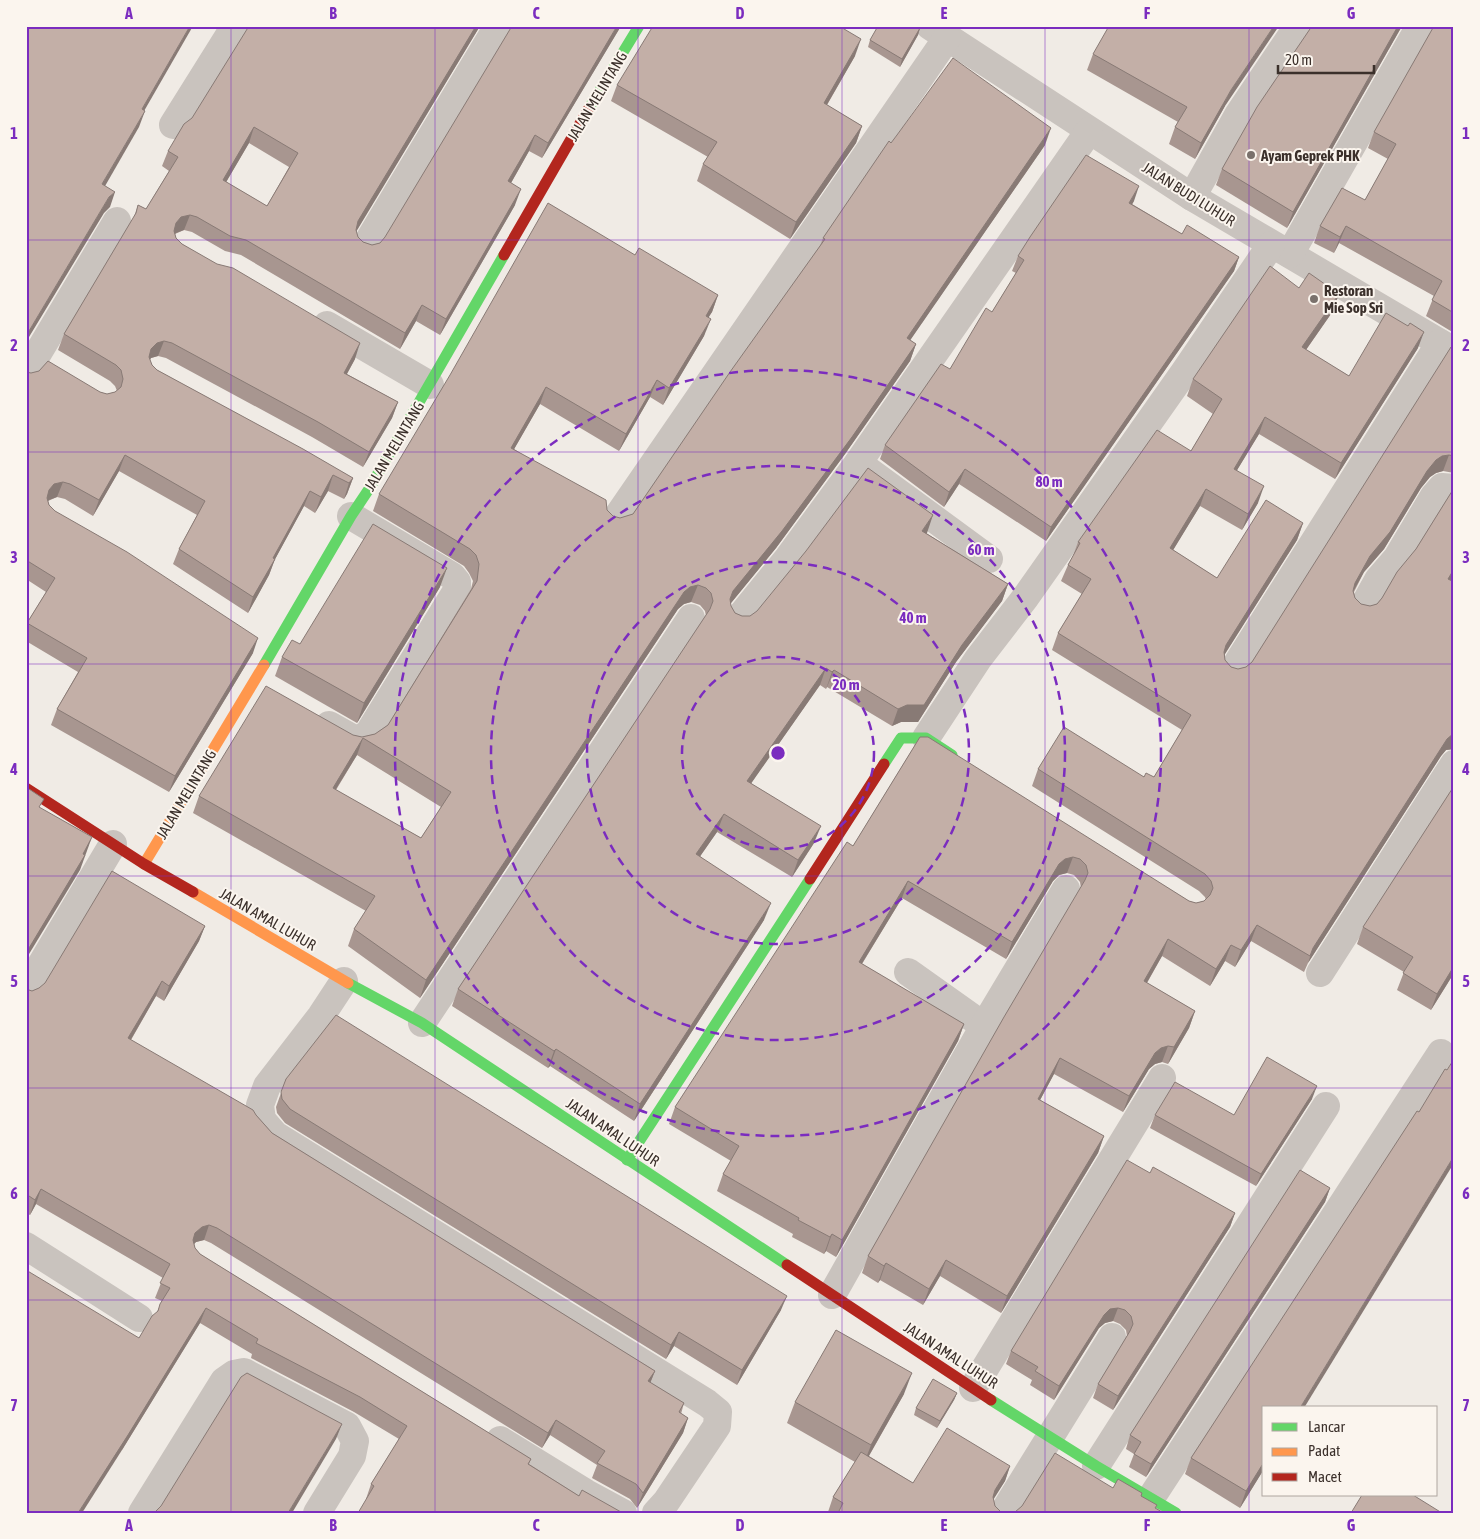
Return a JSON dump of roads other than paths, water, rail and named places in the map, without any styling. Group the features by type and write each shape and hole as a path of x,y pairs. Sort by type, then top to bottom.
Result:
{"street":[{"path":"173,125 235,26"},
{"path":"366,245 498,26"},
{"name":"JALAN MELINTANG","path":"144,864 254,682 265,643 369,489 639,26"},
{"path":"1192,197 1238,115 1298,26"},
{"path":"926,738 978,659 1037,582 1179,380 1280,249 1420,26"},
{"path":"615,520 938,32"},
{"name":"JALAN BUDI LUHUR","path":"938,32 1192,197 1447,347"},
{"path":"739,618 788,558 858,463 1089,131"},
{"path":"61,370 32,365 117,221"},
{"path":"310,315 430,385"},
{"path":"1234,670 1447,347"},
{"path":"858,463 989,560"},
{"path":"345,475 369,489"},
{"path":"1363,607 1378,580 1396,558 1434,496 1442,487 1454,488"},
{"path":"304,710 354,739 368,734 457,590 457,582 452,576 351,516"},
{"path":"422,1023 691,618"},
{"path":"254,682 279,696"},
{"path":"627,1160 901,738 926,738 959,759"},
{"path":"1320,973 1454,764"},
{"name":"JALAN AMAL LUHUR","path":"26,788 144,864 344,981 422,1023 973,1388 1164,1508"},
{"path":"26,990 113,844"},
{"path":"832,1295 984,1026 1066,889"},
{"path":"908,972 984,1026"},
{"path":"344,981 321,1016 267,1086 260,1105 262,1120 275,1135 707,1403 718,1412 717,1426 666,1502 656,1513"},
{"path":"1164,1508 1440,1053"},
{"path":"973,1388 1162,1078"},
{"path":"1096,1466 1326,1106"},
{"path":"26,1246 139,1318"},
{"path":"1003,1513 1112,1337"},
{"path":"142,1513 224,1380 234,1374 244,1372 347,1426 355,1441 352,1456 317,1513"},
{"path":"478,1426 586,1494 623,1513"}],"place":[{"name":"Ayam Geprek PHK","path":"1251,155"},
{"name":"Restoran Mie Sop Sri","path":"1314,299"}]}
